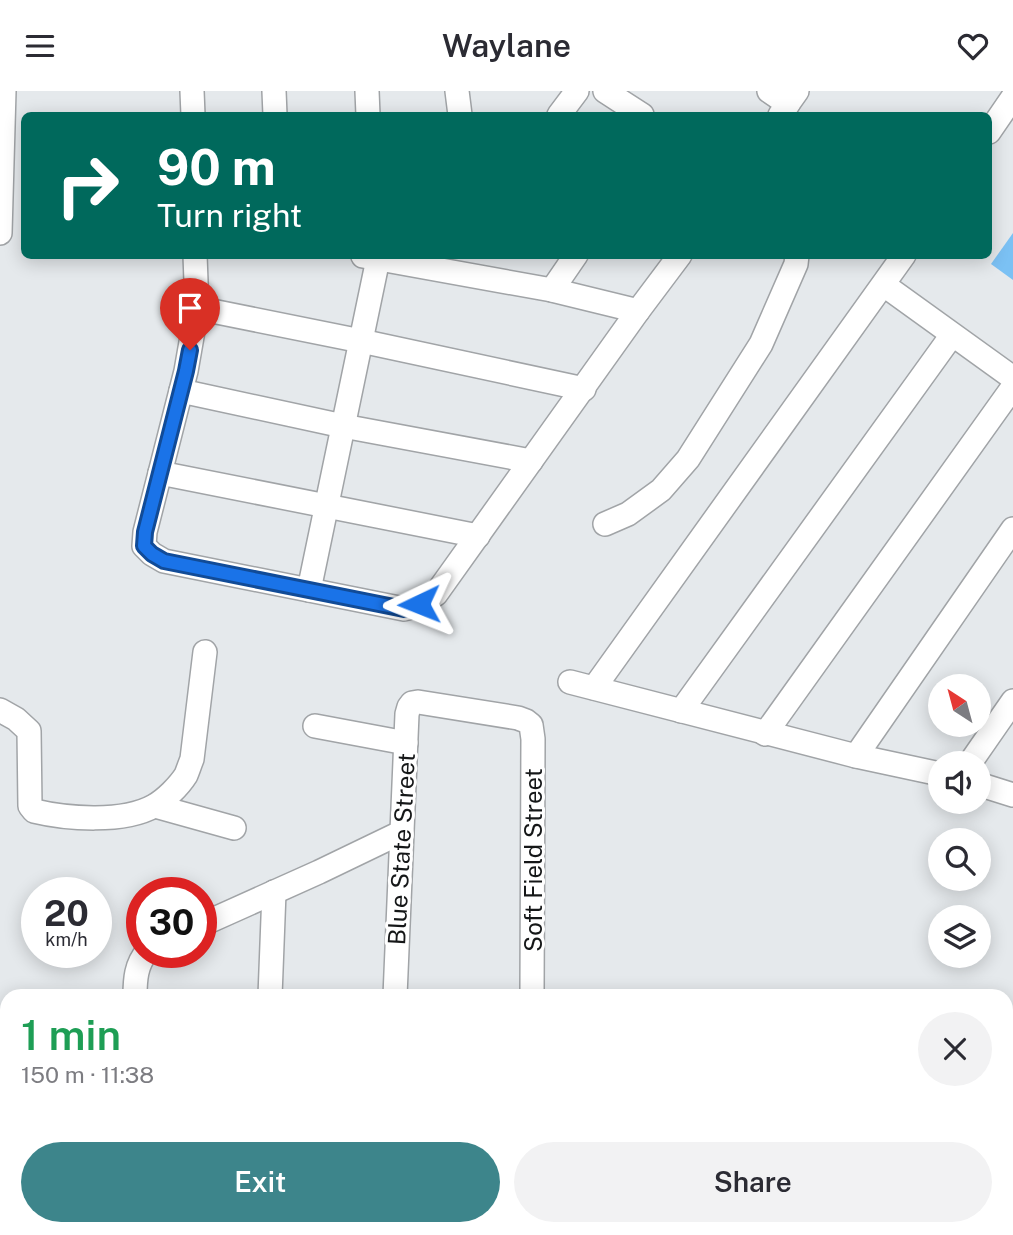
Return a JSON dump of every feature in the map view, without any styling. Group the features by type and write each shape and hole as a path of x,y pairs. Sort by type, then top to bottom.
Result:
{"street":[{"path":"0,233 4,91"},
{"path":"192,91 193,112"},
{"path":"274,91 275,112"},
{"path":"368,91 368,112"},
{"path":"457,91 460,112"},
{"path":"561,112 577,91"},
{"path":"605,91 637,112"},
{"path":"769,91 788,104"},
{"path":"992,128 1013,97"},
{"path":"195,259 197,308 186,371 145,532 144,546 164,561 404,609 436,594 677,259"},
{"path":"309,590 361,341 370,259"},
{"path":"394,259 454,264 638,311"},
{"path":"552,289 573,259"},
{"path":"605,524 628,514 661,490 688,459 761,344 797,259"},
{"path":"594,688 901,259"},
{"path":"884,285 1013,378"},
{"path":"197,308 584,389"},
{"path":"681,711 952,335"},
{"path":"765,734 1013,387"},
{"path":"181,391 343,426 531,461"},
{"path":"160,473 478,536"},
{"path":"856,756 1013,529"},
{"path":"0,710 29,731 30,806 34,811 97,819 139,811 155,806 186,775 192,759 205,652"},
{"path":"570,683 765,734 928,771"},
{"path":"978,751 1013,701"},
{"name":"Blue State Street","path":"395,989 409,707 412,703 423,702 518,718 531,725"},
{"name":"Soft Field Street","path":"531,725 532,989"},
{"path":"315,726 406,743"},
{"path":"991,788 1013,795"},
{"path":"155,806 234,828"},
{"path":"217,918 402,832"},
{"path":"270,989 274,892"},
{"path":"136,989 139,968"}],"shaded area":[{"path":"1013,233 1013,280 991,264"}],"route":[{"path":"190,350 145,532 144,546 164,561 404,609 419,604"}]}
